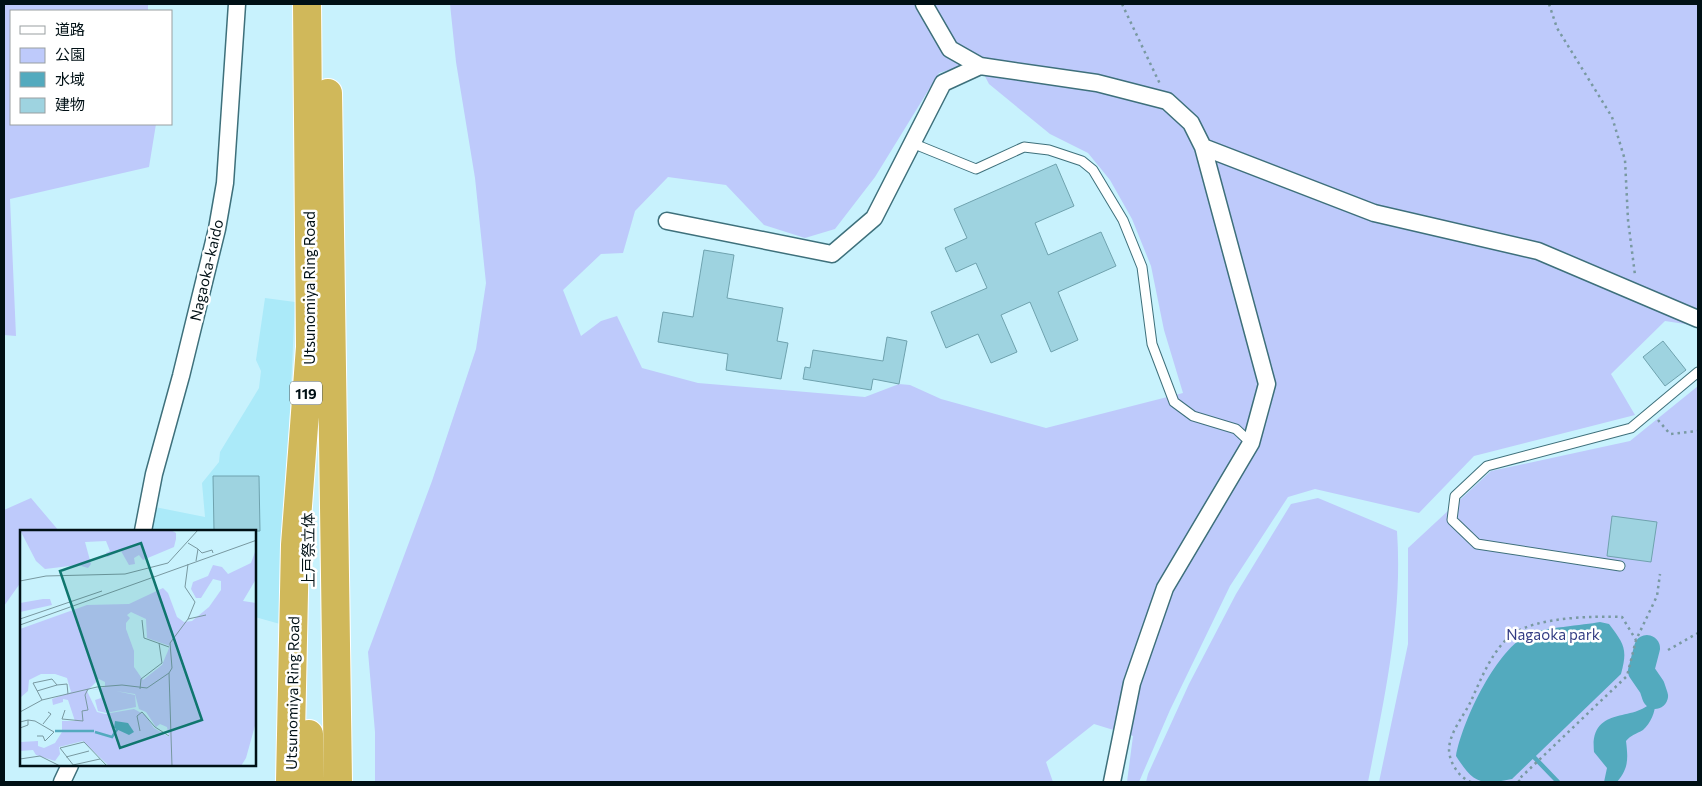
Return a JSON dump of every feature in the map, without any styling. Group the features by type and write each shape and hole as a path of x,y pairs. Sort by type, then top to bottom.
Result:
{"highway":[{"name":"Utsunomiya Ring Road","path":"307,4 338,782"},
{"name":"Utsunomiya Ring Road","path":"290,782 295,545 321,351 326,4"},
{"name":"上戸祭立体","path":"310,782 308,574 321,351"},
{"name":"上戸祭立体","path":"321,351 325,782"}],"street":[{"name":"Nagaoka-kaido","path":"143,530 154,474 217,229 225,183 237,4"},
{"path":"924,4 950,49 980,66 1097,83 1167,101 1191,123 1203,147 1267,384 1251,443 1165,588 1132,684 1112,782"},
{"path":"667,221 832,254 874,218 943,83 980,66"},
{"path":"1203,147 1374,213 1538,251 1698,319"},
{"path":"62,782 70,766"}],"lane":[{"path":"912,143 976,169 1024,147 1049,150 1082,161 1093,170 1123,220 1142,267 1152,344 1174,402 1193,416 1236,429 1251,443"},
{"path":"1620,566 1477,544 1452,520 1455,496 1486,466 1631,428 1698,372"}],"path":[{"path":"1122,4 1167,101"},
{"path":"1549,4 1557,28 1612,117 1625,160 1628,220 1638,293"},
{"path":"1651,411 1670,434 1698,431"},
{"path":"1514,782 1519,781 1530,768 1627,676 1636,640 1657,596 1660,574"},
{"path":"1471,782 1466,780 1452,765 1449,749 1457,723 1470,702 1479,679 1512,634 1528,627 1559,621 1622,617 1636,640"},
{"path":"1668,650 1698,633"}],"shaded area":[{"path":"265,298 295,302 280,624 256,617 256,530 150,530 155,507 205,517 202,483 219,462 220,452 259,388 261,371 256,360"}],"green space":[{"path":"4,4 148,4 148,10 10,10 10,125 156,125 149,167 10,199 16,336 4,335"},
{"path":"450,4 1698,4 1698,326 1665,321 1611,374 1635,415 1474,456 1419,513 1315,489 1288,497 1230,586 1170,710 1139,782 1127,782 1133,736 1094,724 1046,762 1053,782 375,782 375,732 368,652 432,481 476,349 486,283 475,178 456,62","holes":["977,61 989,84 1050,134 1088,153 1110,180 1132,219 1151,266 1164,330 1183,393 1046,428 941,399 910,385 899,384 865,397 698,383 642,368 617,316 601,321 581,336 563,290 601,254 623,253 635,211 668,177 726,185 764,225 805,238 835,229 875,177 939,73"]},
{"name":"Nagaoka park","path":"1698,386 1698,782 1379,782 1408,644 1408,548 1491,471 1630,441"},
{"path":"31,498 58,530 20,530 20,583 4,606 4,510"},
{"path":"1318,498 1397,531 1398,563 1395,626 1386,689 1368,782 1146,782 1189,684 1236,594 1291,504"}],"water":[{"path":"1600,622 1609,624 1621,642 1624,658 1621,674 1512,779 1484,782 1472,777 1456,756 1473,706 1493,670 1505,655 1517,642 1529,634 1553,628"},
{"path":"1655,696 1654,710 1649,723 1643,730 1626,741 1627,763 1624,772 1617,782 1604,782 1607,768 1594,752 1595,736 1600,726 1608,720 1639,710 1648,705"}],"building":[{"path":"1056,164 1074,206 1035,223 1048,255 1101,232 1116,266 1058,292 1078,340 1051,352 1030,302 1001,315 1017,352 991,363 978,334 946,348 931,312 987,288 976,263 956,272 945,248 967,238 954,209"},
{"path":"704,250 734,255 727,298 783,308 777,341 788,343 781,379 726,370 728,354 658,342 663,312 693,317"},
{"path":"887,337 907,341 899,384 873,379 871,390 803,379 805,367 810,368 813,350 883,361"},
{"path":"1663,341 1686,370 1665,386 1643,357"},
{"path":"213,476 259,476 260,531 214,530"},
{"path":"1612,516 1657,522 1651,562 1607,556"}],"waterway":[{"path":"1647,648 1641,671 1652,687 1655,696"},
{"path":"1531,754 1558,782"}]}
